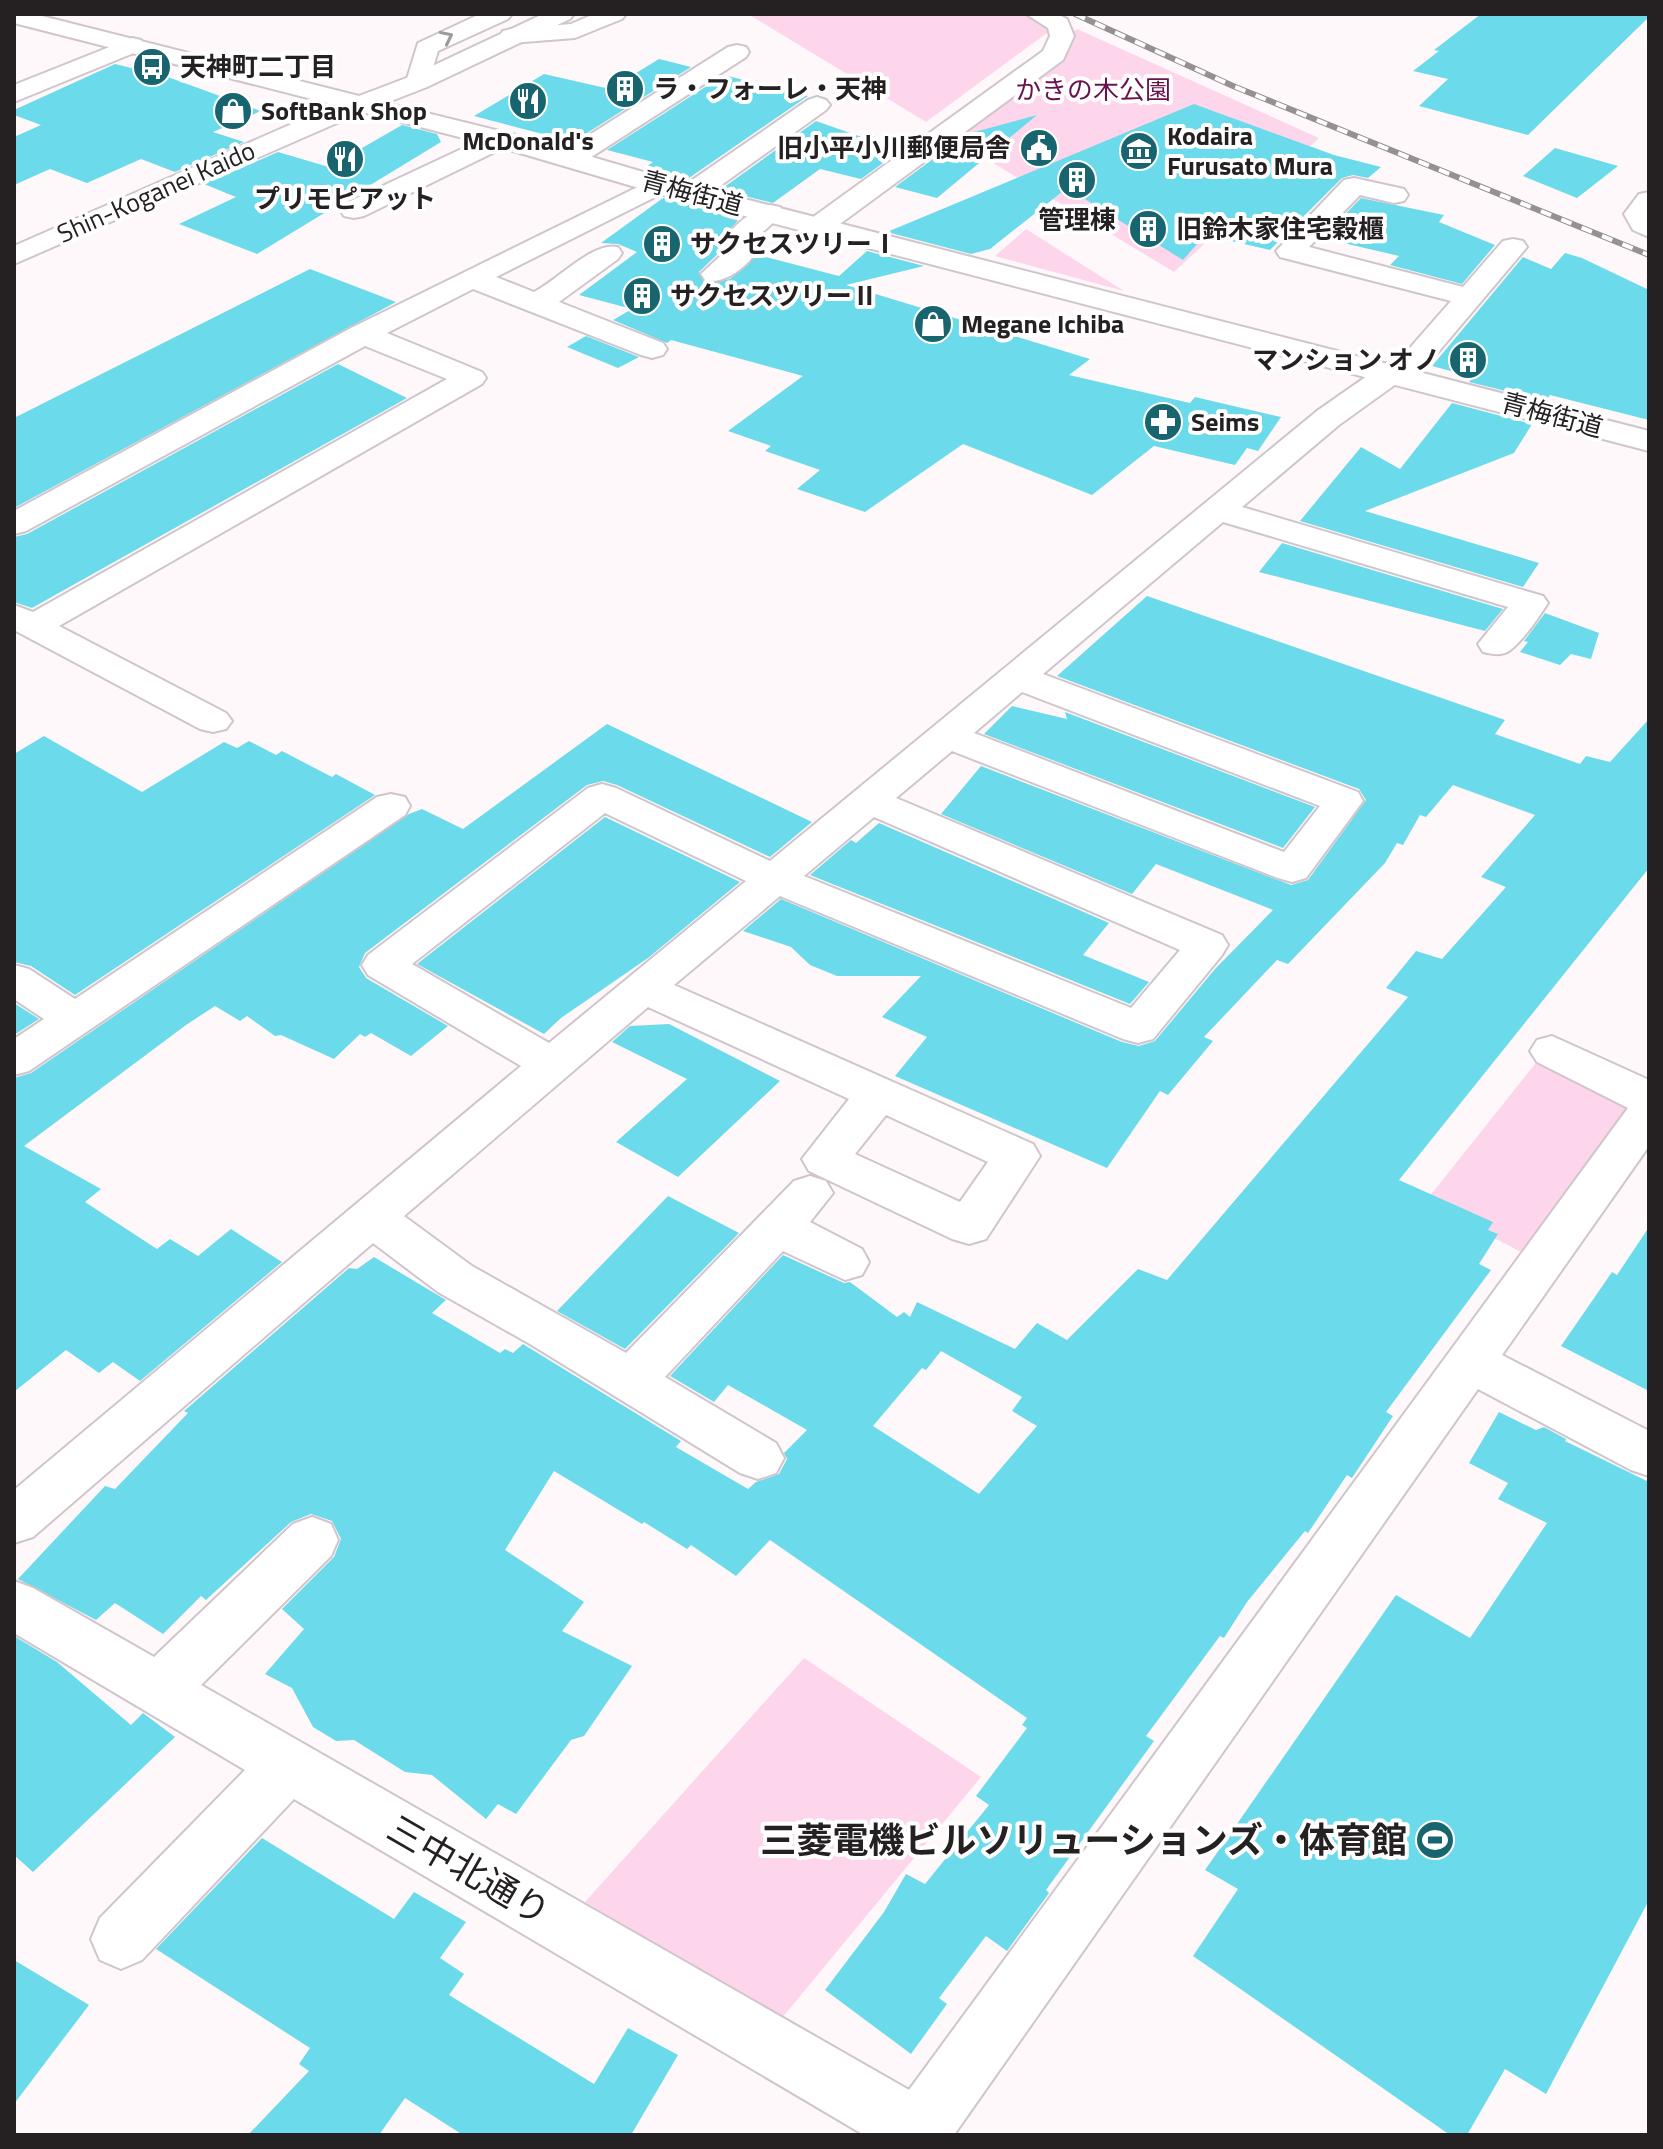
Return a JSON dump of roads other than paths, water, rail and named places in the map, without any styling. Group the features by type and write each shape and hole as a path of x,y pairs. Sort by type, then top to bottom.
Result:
{"street":[{"name":"Shin-Koganei Kaido","path":"14,256 321,119 418,82 506,25 562,14"},
{"path":"506,25 575,31 614,14"},
{"path":"819,226 1054,55 1062,36 1059,24 1038,14"},
{"name":"青梅街道","path":"14,16 500,139 658,185 1649,441"},
{"path":"14,94 132,45"},
{"path":"570,159 737,52"},
{"path":"692,193 817,105"},
{"path":"354,210 500,139"},
{"path":"14,524 362,334 658,185"},
{"path":"1394,195 1354,186 1290,251 1469,297"},
{"path":"1649,200 1638,214 1649,229"},
{"path":"715,274 745,249 741,236 770,213"},
{"path":"14,1521 552,1064 1217,510 1328,418 1397,374 1513,247"},
{"path":"535,303 562,289 608,253"},
{"path":"472,278 652,349"},
{"path":"25,621 471,378 362,334"},
{"path":"1217,510 1536,596 1496,644"},
{"path":"25,621 213,721"},
{"path":"946,735 1292,869 1344,801 1016,677"},
{"path":"552,1064 383,965 602,796 775,879 1138,1028 1207,945 868,800"},
{"path":"14,1060 391,806"},
{"path":"14,979 75,1019"},
{"path":"644,988 878,1094"},
{"path":"1552,1051 1649,1099"},
{"path":"921,2133 1649,1112"},
{"path":"630,1381 794,1210 845,1262"},
{"path":"372,1217 455,1279 758,1458"},
{"path":"1470,1362 1649,1455"},
{"path":"159,1689 312,1540"},
{"name":"三中北通り","path":"14,1605 921,2133"},
{"path":"121,1939 288,1765"}],"railway":[{"path":"1075,14 1233,86 1649,255"}],"place":[{"name":"天神町二丁目","path":"152,67"},
{"name":"ラ・フォーレ・天神","path":"625,89"},
{"name":"McDonald's","path":"528,101"},
{"name":"SoftBank Shop","path":"233,111"},
{"name":"旧小平小川郵便局舎","path":"1039,148"},
{"name":"Kodaira Furusato Mura","path":"1139,151"},
{"name":"プリモピアット","path":"345,159"},
{"name":"管理棟","path":"1077,180"},
{"name":"旧鈴木家住宅穀櫃","path":"1148,229"},
{"name":"サクセスツリーⅠ","path":"662,244"},
{"name":"サクセスツリーⅡ","path":"642,296"},
{"name":"Megane Ichiba","path":"933,324"},
{"name":"マンション オノ","path":"1468,360"},
{"name":"Seims","path":"1163,422"},
{"name":"三菱電機ビルソリューションズ・体育館","path":"1435,1840"}],"park label":[{"name":"かきの木公園","path":"1093,90"}]}
